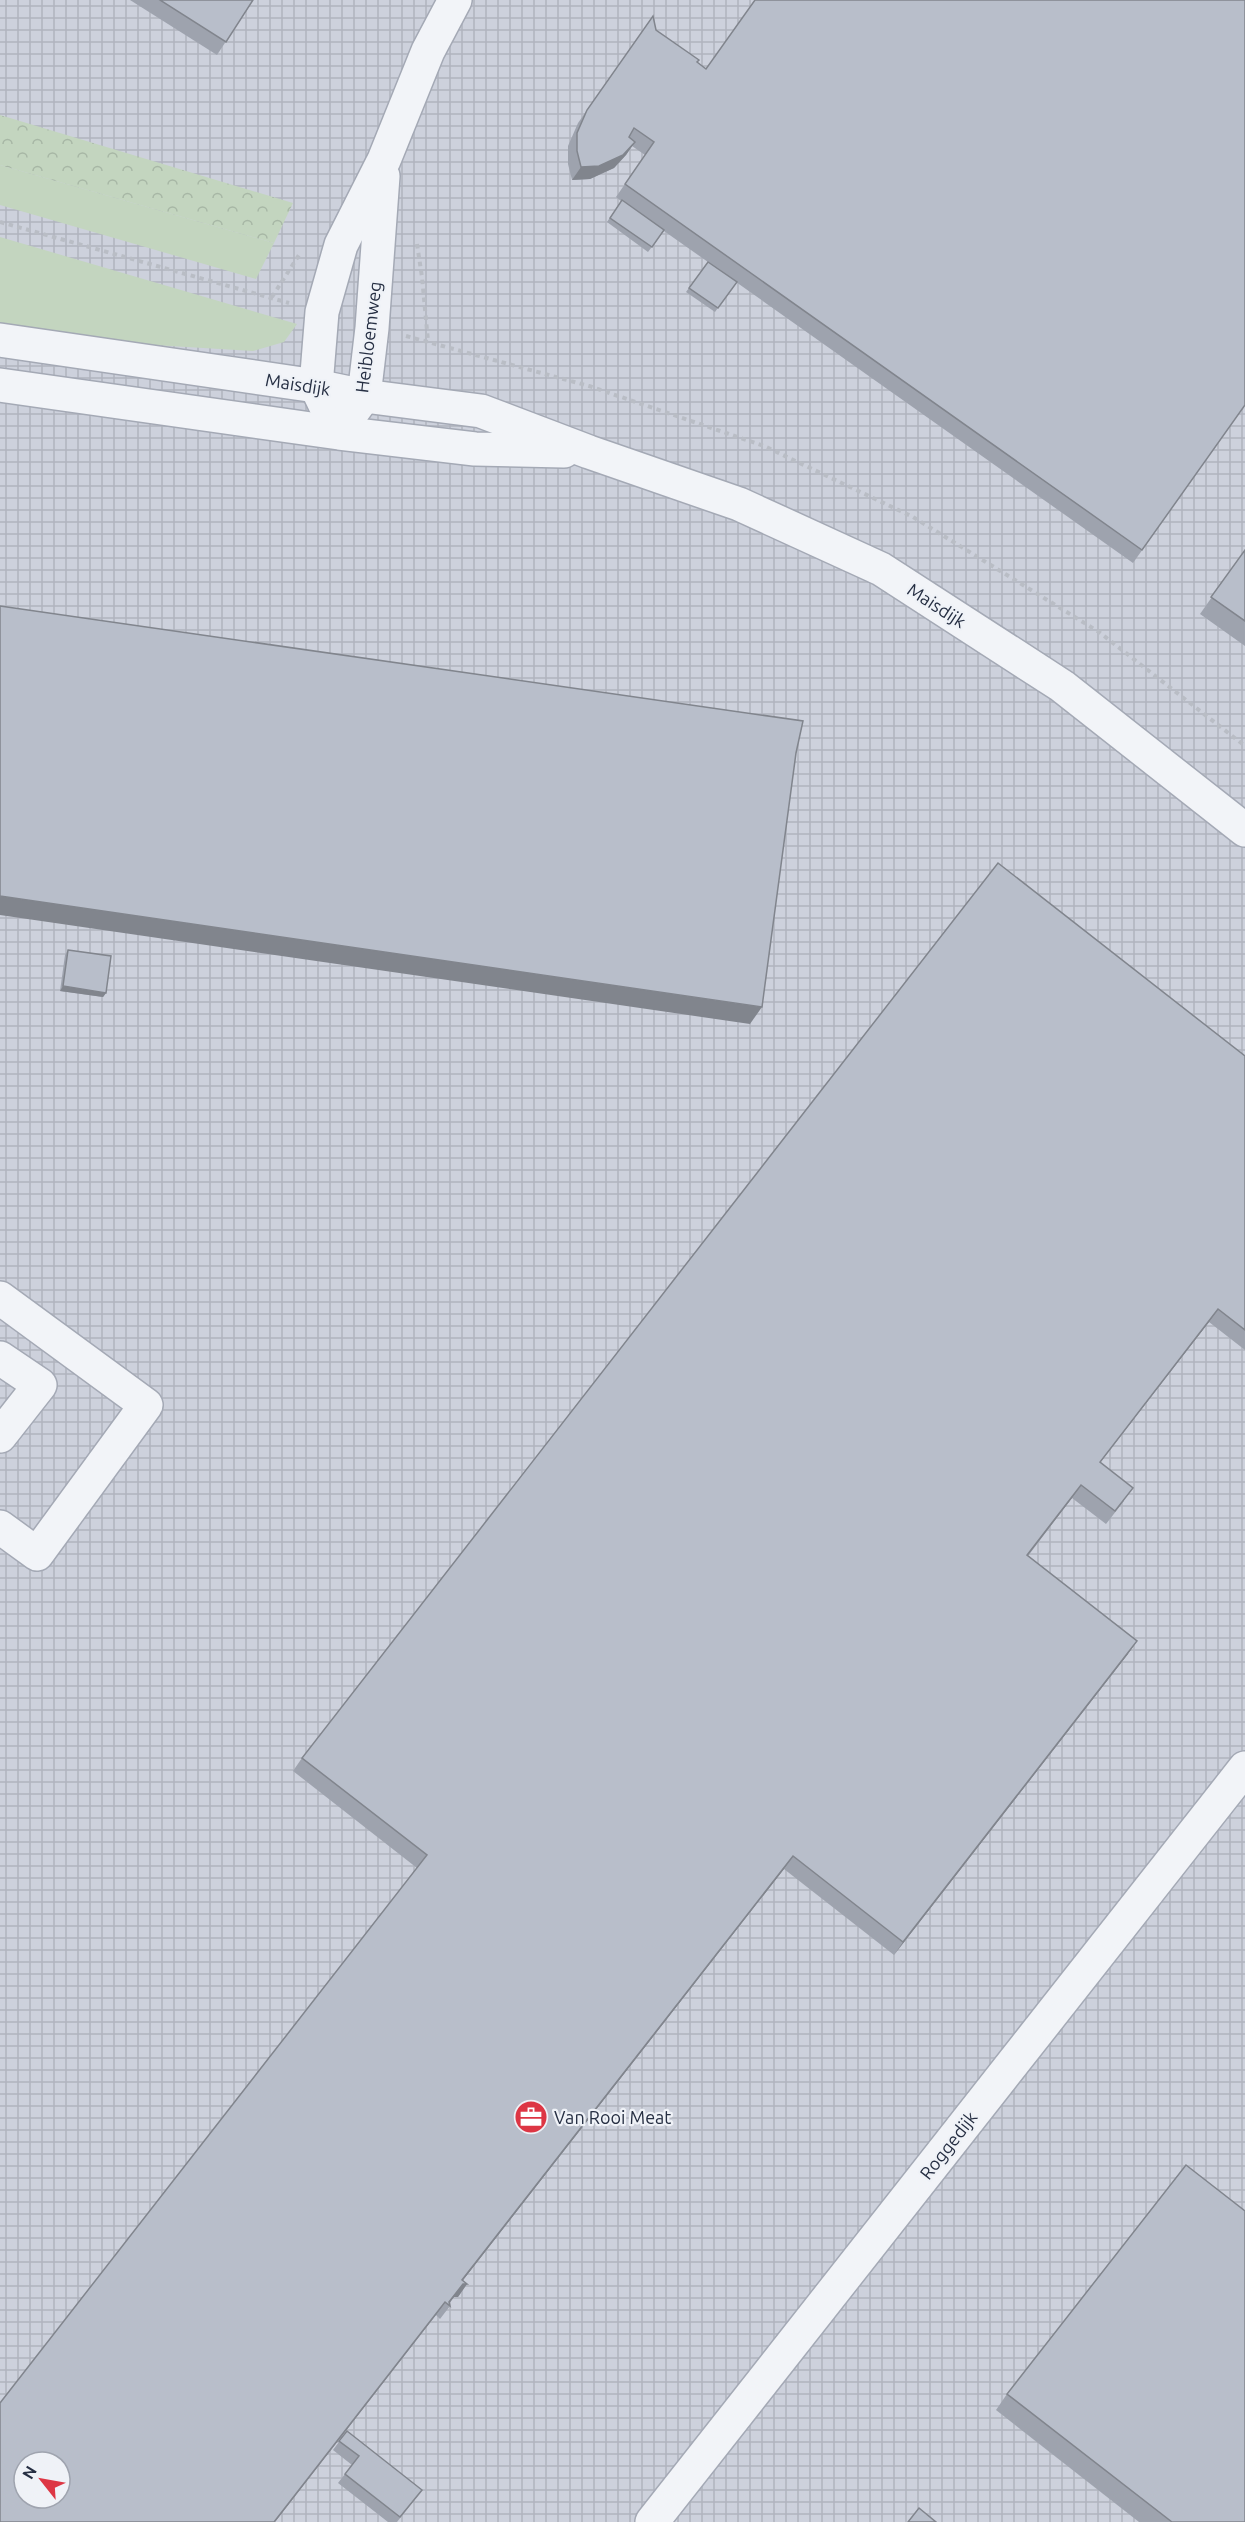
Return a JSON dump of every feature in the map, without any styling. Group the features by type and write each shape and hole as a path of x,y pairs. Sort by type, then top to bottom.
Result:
{"street":[{"name":"Heibloemweg","path":"316,386 322,312 341,245 384,160 428,51 455,0"},
{"name":"Heibloemweg","path":"339,433 364,396 372,327 384,160"},
{"name":"Maisdijk","path":"0,340 316,386 364,396 481,411 589,452 739,504 881,569 1062,686 1245,830"},
{"name":"Maisdijk","path":"0,385 339,433 475,448 589,452"},
{"path":"316,386 339,433"},
{"path":"0,1298 146,1405 37,1554 0,1527"},
{"path":"0,1359 40,1385 0,1436"},
{"name":"Roggedijk","path":"652,2522 1245,1768"}],"shaded area":[{"path":"0,0 1245,0 1245,2522 0,2522"}],"green space":[{"path":"0,115 293,203 274,243 0,165"},
{"path":"0,165 274,243 256,279 0,205"},
{"path":"0,237 297,324 284,342 253,351 87,341 0,327"}],"building":[{"path":"160,0 253,0 226,42"},
{"path":"755,0 1245,0 1245,405 1142,550 625,184 654,142 634,128 629,137 635,142 623,155 599,166 581,167 577,151 577,133 587,110 653,16 656,30 699,60 697,62 706,69"},
{"path":"622,200 664,230 652,247 610,218"},
{"path":"708,262 737,282 718,308 689,288"},
{"path":"1245,550 1245,621 1211,597"},
{"path":"0,606 803,721 796,753 762,1007 0,896"},
{"path":"998,863 1245,1056 1245,1330 1218,1309 1100,1462 1133,1488 1115,1511 1081,1485 1027,1555 1137,1641 903,1942 793,1856 462,2280 467,2284 463,2284 449,2302 450,2306 445,2302 274,2522 0,2522 0,2403 427,1855 302,1758"},
{"path":"68,950 111,956 106,993 63,986"},
{"path":"1186,2165 1245,2211 1245,2522 1172,2522 1007,2394"},
{"path":"347,2431 422,2490 400,2517 345,2474 359,2456 339,2441"},
{"path":"919,2508 936,2522 908,2522"}],"place":[{"name":"Van Rooi Meat","path":"531,2117"}]}
